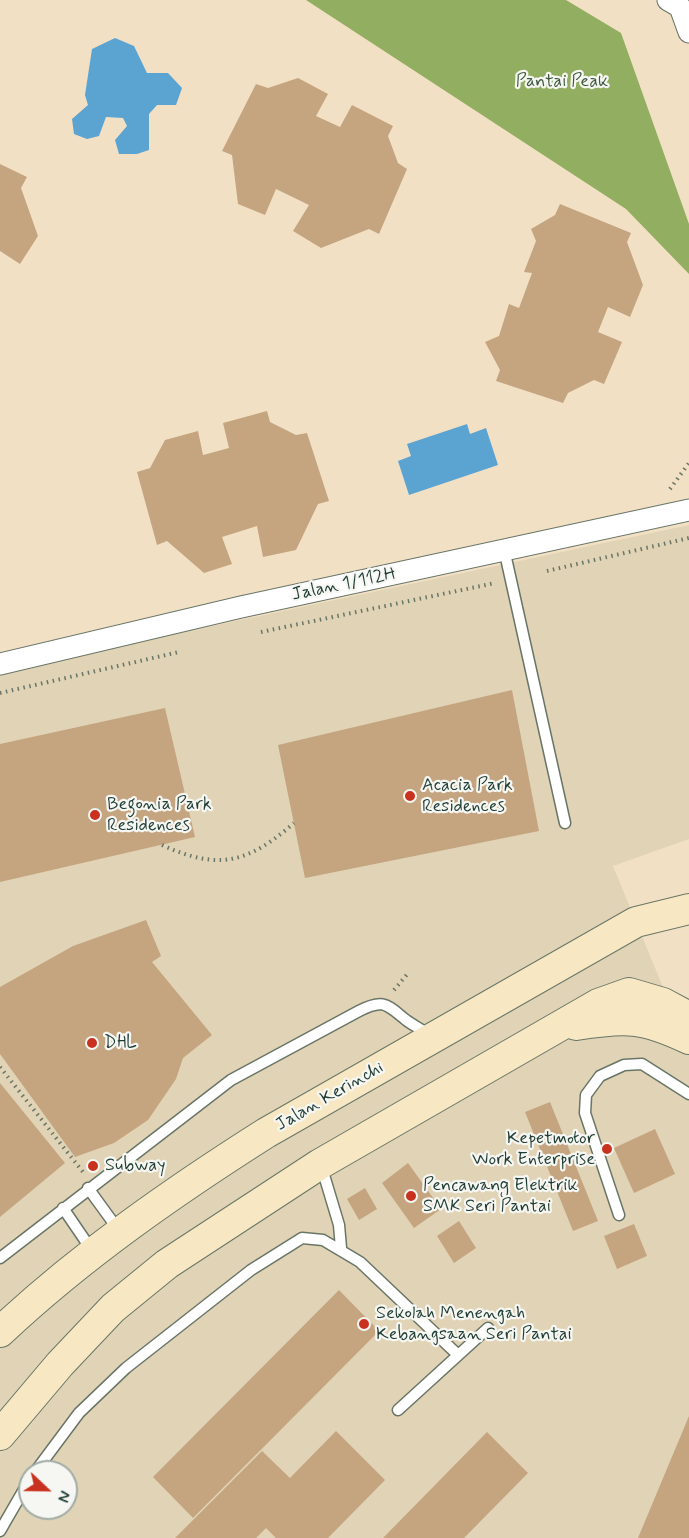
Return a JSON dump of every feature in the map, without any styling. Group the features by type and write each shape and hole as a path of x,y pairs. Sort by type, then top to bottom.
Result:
{"main road":[{"name":"Jalan Kerinchi","path":"0,1332 39,1296 93,1252 256,1139 636,922 689,909"},
{"path":"0,1435 60,1364 114,1308 167,1264 320,1164 598,1004 629,993 663,1003 689,1017"},
{"path":"552,1030 611,1019 648,1022 689,1039"}],"street":[{"path":"668,0 680,7 689,32"},
{"name":"Jalan 1/112H","path":"0,664 504,549 689,510"}],"lane":[{"path":"504,549 566,823"},
{"path":"0,1258 231,1080 367,1007 376,1004 393,1007 406,1020 434,1038"},
{"path":"619,1215 585,1113 586,1095 600,1076 624,1065 642,1064 689,1094"},
{"path":"320,1164 339,1225 341,1248"},
{"path":"91,1187 121,1232"},
{"path":"63,1208 93,1252"},
{"path":"44,1460 79,1413 126,1368 251,1270 302,1238 316,1238 341,1248 360,1262 457,1354"},
{"path":"398,1410 488,1328"},
{"path":"0,1531 18,1500"}],"path":[{"path":"547,571 689,538"},
{"path":"261,633 497,582"},
{"path":"0,693 179,652"},
{"path":"162,845 203,860 225,860 250,855 268,845 294,823"},
{"path":"394,990 409,972"},
{"path":"0,1066 91,1187"}],"shaded area":[{"path":"689,525 689,839 613,866 689,1050 689,1538 0,1538 0,671"}],"green space":[{"name":"Pantai Peak","path":"306,0 566,0 621,33 689,224 689,274 626,209"}],"water":[{"path":"115,38 134,46 147,73 168,73 182,88 176,105 157,105 149,114 149,150 137,154 119,154 115,140 127,126 123,118 106,117 99,136 87,139 74,134 72,119 88,105 85,95 92,49"},
{"path":"467,424 470,434 486,428 498,465 409,495 398,461 411,456 407,444"}],"building":[{"path":"298,78 328,94 316,116 340,127 352,105 393,126 388,136 398,163 407,169 379,234 369,229 321,248 293,231 309,205 276,189 265,215 238,204 232,155 222,151 256,84 268,88"},
{"path":"0,164 27,177 21,188 38,236 20,264 0,251"},
{"path":"560,204 631,233 627,242 643,285 630,317 608,307 598,332 622,342 604,384 594,380 568,393 563,403 496,381 500,370 485,342 499,336 509,304 519,308 532,273 524,272 536,241 531,229 555,215"},
{"path":"267,411 270,422 296,435 307,433 329,501 318,504 296,550 263,557 257,526 222,537 232,564 204,573 167,541 157,545 137,472 150,468 165,440 198,431 203,455 229,448 223,423"},
{"name":"Acacia Park Residences","path":"512,690 539,831 305,878 278,745"},
{"name":"Begonia Park Residences","path":"165,708 195,837 0,882 0,744"},
{"path":"146,920 161,956 152,962 212,1035 183,1058 176,1079 148,1120 114,1143 75,1157 0,1054 0,987 73,946"},
{"path":"0,1083 65,1163 0,1217"},
{"path":"550,1102 598,1221 573,1231 525,1112"},
{"path":"655,1129 675,1174 634,1193 614,1148"},
{"name":"Pencawang Elektrik SMK Seri Pantai","path":"408,1163 441,1209 414,1228 382,1183"},
{"path":"365,1188 377,1209 359,1220 347,1199"},
{"path":"459,1221 476,1248 454,1263 437,1236"},
{"path":"634,1224 647,1256 617,1269 604,1236"},
{"path":"339,1290 379,1331 193,1518 153,1477"},
{"path":"689,1416 689,1538 638,1538"},
{"path":"336,1431 385,1480 328,1538 276,1538 266,1528 256,1538 175,1538 262,1451 290,1478"},
{"path":"487,1432 528,1473 464,1538 383,1538"}],"place":[{"name":"Acacia Park Residences","path":"410,796"},
{"name":"Begonia Park Residences","path":"95,815"},
{"name":"DHL","path":"92,1043"},
{"name":"Kepetmotor Work Enterprise","path":"607,1149"},
{"name":"Subway","path":"93,1166"},
{"name":"Pencawang Elektrik SMK Seri Pantai","path":"411,1196"},
{"name":"Sekolah Menengah Kebangsaan Seri Pantai","path":"364,1324"}]}
